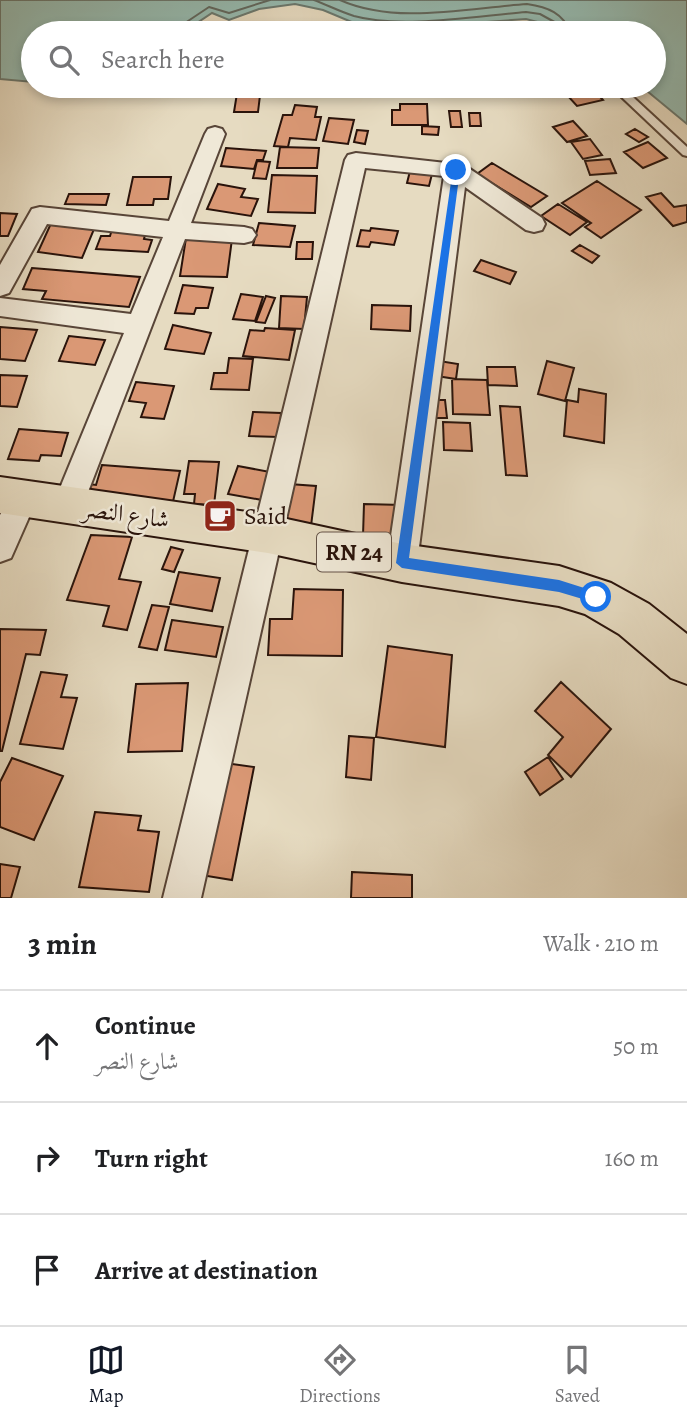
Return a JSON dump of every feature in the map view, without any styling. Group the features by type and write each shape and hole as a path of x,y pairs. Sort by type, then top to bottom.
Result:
{"main road":[{"name":"شارع النصر","path":"11,497 268,534 402,563 559,586 596,597 634,619 687,662"}],"street":[{"path":"68,505 215,134"},
{"path":"182,898 356,160 456,170 534,225"},
{"path":"402,563 456,170"},
{"path":"0,288 40,215 244,235"},
{"path":"0,307 139,325"},
{"path":"0,548 11,497"}],"lane":[{"path":"628,98 687,153"}],"water":[{"path":"0,0 687,0 687,124 656,98 666,98 666,21 349,21 323,10 295,4 259,9 229,20 212,13 200,21 21,21 21,81 0,79"}],"building":[{"path":"236,98 260,98 258,112 234,112"},
{"path":"570,98 603,100 577,106"},
{"path":"400,104 427,104 428,125 392,125 392,110 400,110"},
{"path":"295,105 317,107 315,117 321,117 316,140 290,138 288,147 274,146 283,115 292,115"},
{"path":"449,111 460,111 462,127 451,127"},
{"path":"469,113 480,113 481,126 470,126"},
{"path":"329,118 354,120 348,144 323,141"},
{"path":"573,121 587,136 567,142 553,127"},
{"path":"422,126 439,127 438,135 422,134"},
{"path":"635,129 648,137 639,142 626,134"},
{"path":"357,130 368,131 365,144 354,142"},
{"path":"590,139 602,155 583,159 571,142"},
{"path":"648,142 667,158 643,168 624,152"},
{"path":"280,147 319,148 317,168 277,168"},
{"path":"226,148 266,151 263,160 257,160 254,169 221,166"},
{"path":"610,159 616,173 590,175 585,161"},
{"path":"257,161 270,162 266,179 253,178"},
{"path":"492,163 547,196 531,207 477,174"},
{"path":"411,167 433,170 429,186 407,183"},
{"path":"272,175 317,176 315,213 268,212"},
{"path":"133,177 171,177 168,199 154,199 153,205 127,205"},
{"path":"597,181 641,210 601,238 585,227 591,223 562,203"},
{"path":"218,184 245,189 241,197 258,199 251,216 207,209"},
{"path":"661,193 674,207 687,205 687,222 673,226 646,197"},
{"path":"69,194 109,194 106,205 65,204"},
{"path":"558,204 587,222 570,235 541,216"},
{"path":"0,213 17,214 8,236 0,236"},
{"path":"53,219 97,222 82,258 38,252"},
{"path":"259,223 295,226 290,247 253,245"},
{"path":"113,226 147,228 144,239 152,240 148,252 96,249 101,236 110,236"},
{"path":"371,228 398,231 394,245 371,242 369,247 357,246 361,230 370,231"},
{"path":"186,238 232,239 227,277 180,276"},
{"path":"297,242 313,242 312,259 296,259"},
{"path":"580,245 599,256 592,263 572,251"},
{"path":"481,260 516,272 510,284 474,271"},
{"path":"32,268 140,277 129,307 42,299 46,291 23,289"},
{"path":"183,285 213,288 208,308 196,308 194,314 175,313"},
{"path":"241,294 263,297 255,321 233,319"},
{"path":"266,296 275,298 265,323 256,322"},
{"path":"281,296 307,297 304,329 279,328"},
{"path":"372,305 411,306 410,331 371,329"},
{"path":"173,325 211,333 204,354 165,349"},
{"path":"0,327 37,330 25,361 0,359"},
{"path":"265,328 295,330 289,360 243,356 250,330 264,331"},
{"path":"69,336 105,340 95,365 59,361"},
{"path":"229,358 253,359 249,390 211,389 214,373 227,373"},
{"path":"433,360 458,364 456,379 430,375"},
{"path":"547,361 574,368 565,401 538,394"},
{"path":"487,367 515,367 517,386 488,385"},
{"path":"0,375 27,376 17,407 0,406"},
{"path":"452,379 487,380 490,415 453,414"},
{"path":"136,382 174,386 164,419 141,417 146,403 129,401"},
{"path":"579,389 606,394 604,443 564,436 567,400 578,402"},
{"path":"428,400 445,400 447,418 430,418"},
{"path":"500,406 520,407 527,476 506,475"},
{"path":"253,412 281,413 279,437 249,436"},
{"path":"443,422 470,423 472,451 444,450"},
{"path":"19,429 68,433 61,456 41,455 39,461 8,459"},
{"path":"189,461 219,462 214,505 194,504 195,494 184,494"},
{"path":"102,465 180,471 172,506 85,498 89,484 96,485"},
{"path":"238,466 270,472 262,500 228,494"},
{"path":"289,484 316,486 311,526 283,523"},
{"path":"364,504 402,505 402,538 363,536"},
{"path":"91,535 132,537 119,579 141,582 127,630 103,626 109,606 67,600"},
{"path":"171,547 183,550 174,572 162,569"},
{"path":"179,572 220,578 212,611 170,604"},
{"path":"294,589 343,590 342,656 268,655 270,619 292,619"},
{"path":"152,605 169,607 157,650 139,647"},
{"path":"172,620 223,627 216,657 165,650"},
{"path":"0,629 46,630 40,655 26,654 2,751 0,751"},
{"path":"388,646 452,655 445,747 376,737"},
{"path":"41,672 67,675 61,697 77,698 63,749 20,744"},
{"path":"561,682 611,729 571,777 548,755 563,737 535,711"},
{"path":"188,683 182,751 128,752 136,684"},
{"path":"349,736 374,738 371,780 346,777"},
{"path":"548,757 563,779 540,795 525,772"},
{"path":"12,758 63,776 34,840 0,827 0,782"},
{"path":"225,763 254,767 232,880 201,875"},
{"path":"95,812 141,816 138,830 159,832 149,892 79,887"},
{"path":"0,864 20,867 11,898 0,898"},
{"path":"352,872 412,875 412,898 351,898"}],"place":[{"name":"Said","path":"220,516"}],"route":[{"path":"456,170 402,563 559,586 596,597"}]}
